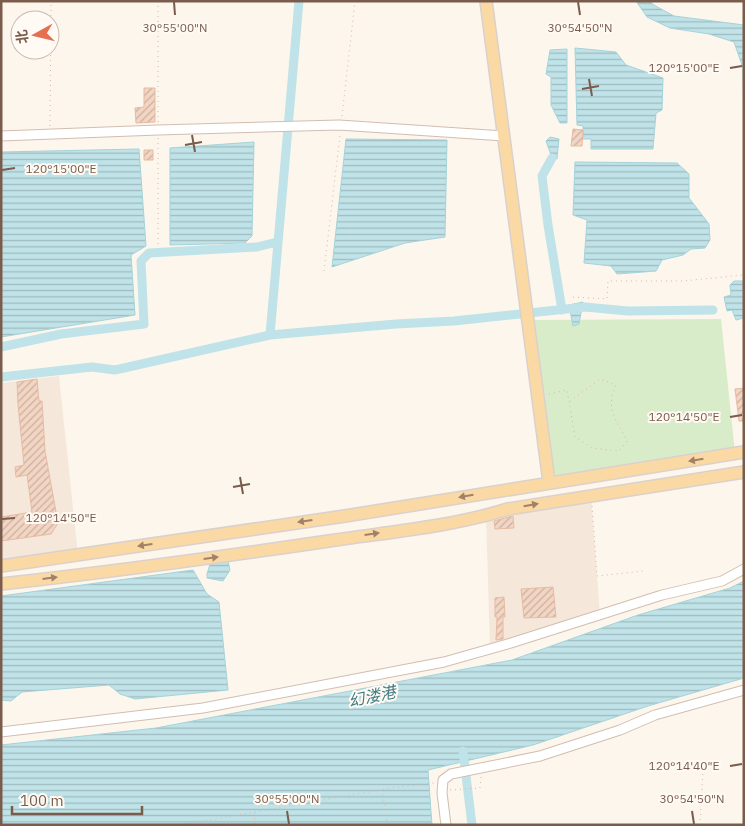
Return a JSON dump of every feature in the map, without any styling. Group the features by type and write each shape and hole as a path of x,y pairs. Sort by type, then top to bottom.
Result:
{"main road":[{"path":"486,1 549,482"},
{"path":"1,566 345,516 744,452"},
{"path":"1,584 204,559 443,523 486,516 508,509 744,472"},
{"path":"505,490 508,509"}],"street":[{"path":"1,136 341,126 504,136"},
{"path":"1,732 203,708 444,662 511,643 662,595 722,581 744,569"},
{"path":"446,825 443,780 451,774 540,756 620,730 654,715 744,690"}],"path":[{"path":"50,134 51,1"},
{"path":"324,271 355,1"},
{"path":"573,297 607,298 608,281 683,281 744,275"},
{"path":"538,395 568,390 569,402 574,437 592,448 619,451 627,441 611,408 611,397 616,385 600,380 569,402"},
{"path":"591,495 597,576 642,571"},
{"path":"181,825 381,790 443,786 480,788 483,768"},
{"path":"700,825 702,768"},
{"path":"381,790 386,809 387,825"},
{"path":"254,812 255,825"}],"shaded area":[{"path":"59,376 78,555 1,567 1,383"},
{"path":"591,495 600,615 490,649 486,516"}],"green space":[{"path":"721,319 735,453 549,482 528,320"}],"water":[{"path":"636,1 652,1 652,4 674,16 744,25 744,140 743,68 734,42 709,34 670,28 647,17"},
{"path":"575,48 616,52 626,65 663,78 662,110 656,113 653,149 591,149 591,139 583,139 583,126 577,125"},
{"path":"567,49 567,123 560,123 551,105 551,77 546,74 550,50"},
{"path":"550,137 559,139 557,159 552,158 546,141"},
{"path":"346,139 447,140 445,237 405,243 332,267"},
{"path":"254,142 252,236 245,243 170,245 170,148"},
{"path":"139,149 146,246 131,255 135,315 1,337 1,152"},
{"path":"575,162 677,163 689,174 689,198 709,224 710,240 705,248 691,249 683,255 662,260 656,271 617,274 611,266 584,263 587,220 573,215"},
{"path":"734,281 744,281 744,318 736,320 732,310 727,311 724,297 731,295 730,285"},
{"path":"583,302 579,324 573,326 569,305"},
{"path":"228,561 230,570 223,581 207,578 210,564"},
{"path":"193,570 207,594 219,602 228,690 135,699 120,694 109,685 22,692 11,701 1,700 1,596"},
{"name":"幻溇港","path":"744,581 744,678 648,706 533,745 428,770 432,825 1,825 1,745 156,728 512,660 638,615 730,588"}],"building":[{"path":"144,88 155,88 155,122 136,123 135,108 144,107"},
{"path":"573,129 583,130 582,146 571,146"},
{"path":"144,150 153,150 153,160 144,160"},
{"path":"37,379 39,401 42,401 45,451 58,523 51,534 1,541 1,517 32,512 27,475 16,477 15,467 24,465 17,382"},
{"path":"744,388 744,421 739,421 735,389"},
{"path":"513,516 514,528 495,529 494,521"},
{"path":"553,587 556,617 524,618 521,589"},
{"path":"504,597 503,639 496,640 497,617 495,617 495,598"}],"waterway":[{"path":"270,335 299,1"},
{"path":"552,158 542,176 562,310"},
{"path":"1,347 61,334 144,324 141,261 149,253 257,247 277,242"},
{"path":"1,377 92,367 115,370 270,335 454,321 585,307 628,311 713,310"},
{"path":"463,751 472,825"}]}
